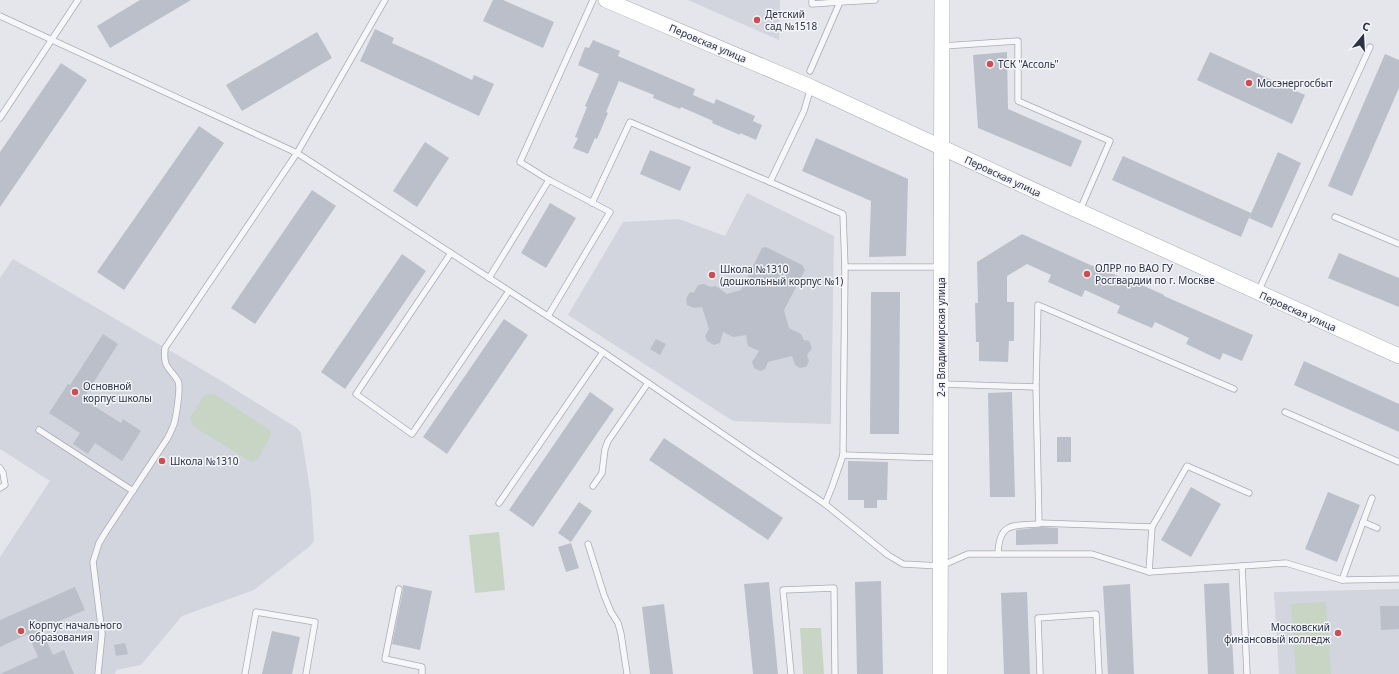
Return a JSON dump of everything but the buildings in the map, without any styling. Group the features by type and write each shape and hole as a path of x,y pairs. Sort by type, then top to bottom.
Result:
{"main road":[{"name":"Перовская улица","path":"606,0 811,87 1258,293 1399,356"},
{"name":"2-я Владимирская улица","path":"940,674 940,146 942,0"}],"lane":[{"path":"0,118 78,0"},
{"path":"98,674 102,634 93,562 99,543 167,439 174,423 180,388 178,382 167,368 164,358 165,348 297,152 385,0"},
{"path":"548,316 610,212 549,180 520,162 593,0"},
{"path":"812,0 812,4 875,0"},
{"path":"810,71 840,2"},
{"path":"0,16 297,152 603,352 825,504 888,555 903,564 941,566 968,554 1092,554 1149,572 1286,563 1342,580 1399,579"},
{"path":"941,47 1018,41 1018,101 1110,141 1079,211"},
{"path":"1258,293 1370,47"},
{"path":"770,182 804,111 811,87"},
{"path":"592,203 630,122 843,214 845,267 843,455 825,504"},
{"path":"489,278 549,180"},
{"path":"1335,217 1399,244"},
{"path":"451,254 356,394 412,434 509,291"},
{"path":"845,267 940,267"},
{"path":"1040,523 1036,387 1038,305 1234,389"},
{"path":"500,503 603,352"},
{"path":"593,486 602,472 605,449 608,441 648,383"},
{"path":"940,384 1036,387"},
{"path":"1286,412 1399,462"},
{"path":"38,430 133,491"},
{"path":"843,455 941,458"},
{"path":"1149,572 1152,527 1187,466 1248,494"},
{"path":"0,468 3,473 5,484 0,488"},
{"path":"1342,580 1372,498"},
{"path":"1363,522 1377,528"},
{"path":"998,554 999,539 1005,529 1009,526 1040,523 1152,527"},
{"path":"588,544 604,595 611,612 618,623 627,674"},
{"path":"1242,566 1247,674"},
{"path":"790,674 783,590 834,588 836,674"},
{"path":"399,589 385,660 422,667 422,674"},
{"path":"244,674 256,612 315,622 306,674"},
{"path":"1040,674 1038,618 1096,614 1099,674"}],"shaded area":[{"name":"Детский сад №1518","path":"688,0 780,0 779,40"},
{"name":"Школа №1310 (дошкольный корпус №1)","path":"747,193 834,236 831,424 733,421 568,315 623,222 679,219 725,236"},
{"name":"Школа №1310","path":"13,259 215,377 297,428 301,433 311,496 314,541 310,546 254,590 182,616 141,665 116,670 115,674 0,674 0,557 50,481 0,449 0,278"},
{"name":"Московский финансовый колледж","path":"1399,589 1399,674 1279,674 1274,592"}],"green space":[{"path":"214,394 270,430 271,435 258,459 251,462 194,427 190,418 204,395"},
{"path":"499,532 505,590 475,593 469,535"},
{"path":"1326,602 1331,674 1296,674 1291,604"},
{"path":"800,628 821,628 824,674 803,674"}],"place":[{"name":"Детский сад №1518","path":"757,20"},
{"name":"ТСК \"Ассоль\"","path":"990,64"},
{"name":"Мосэнергосбыт","path":"1249,83"},
{"name":"ОЛРР по ВАО ГУ Росгвардии по г. Москве","path":"1087,274"},
{"name":"Школа №1310 (дошкольный корпус №1)","path":"712,275"},
{"name":"Основной корпус школы","path":"75,392"},
{"name":"Школа №1310","path":"162,461"},
{"name":"Корпус начального образования","path":"21,631"},
{"name":"Московский финансовый колледж","path":"1338,633"}]}
